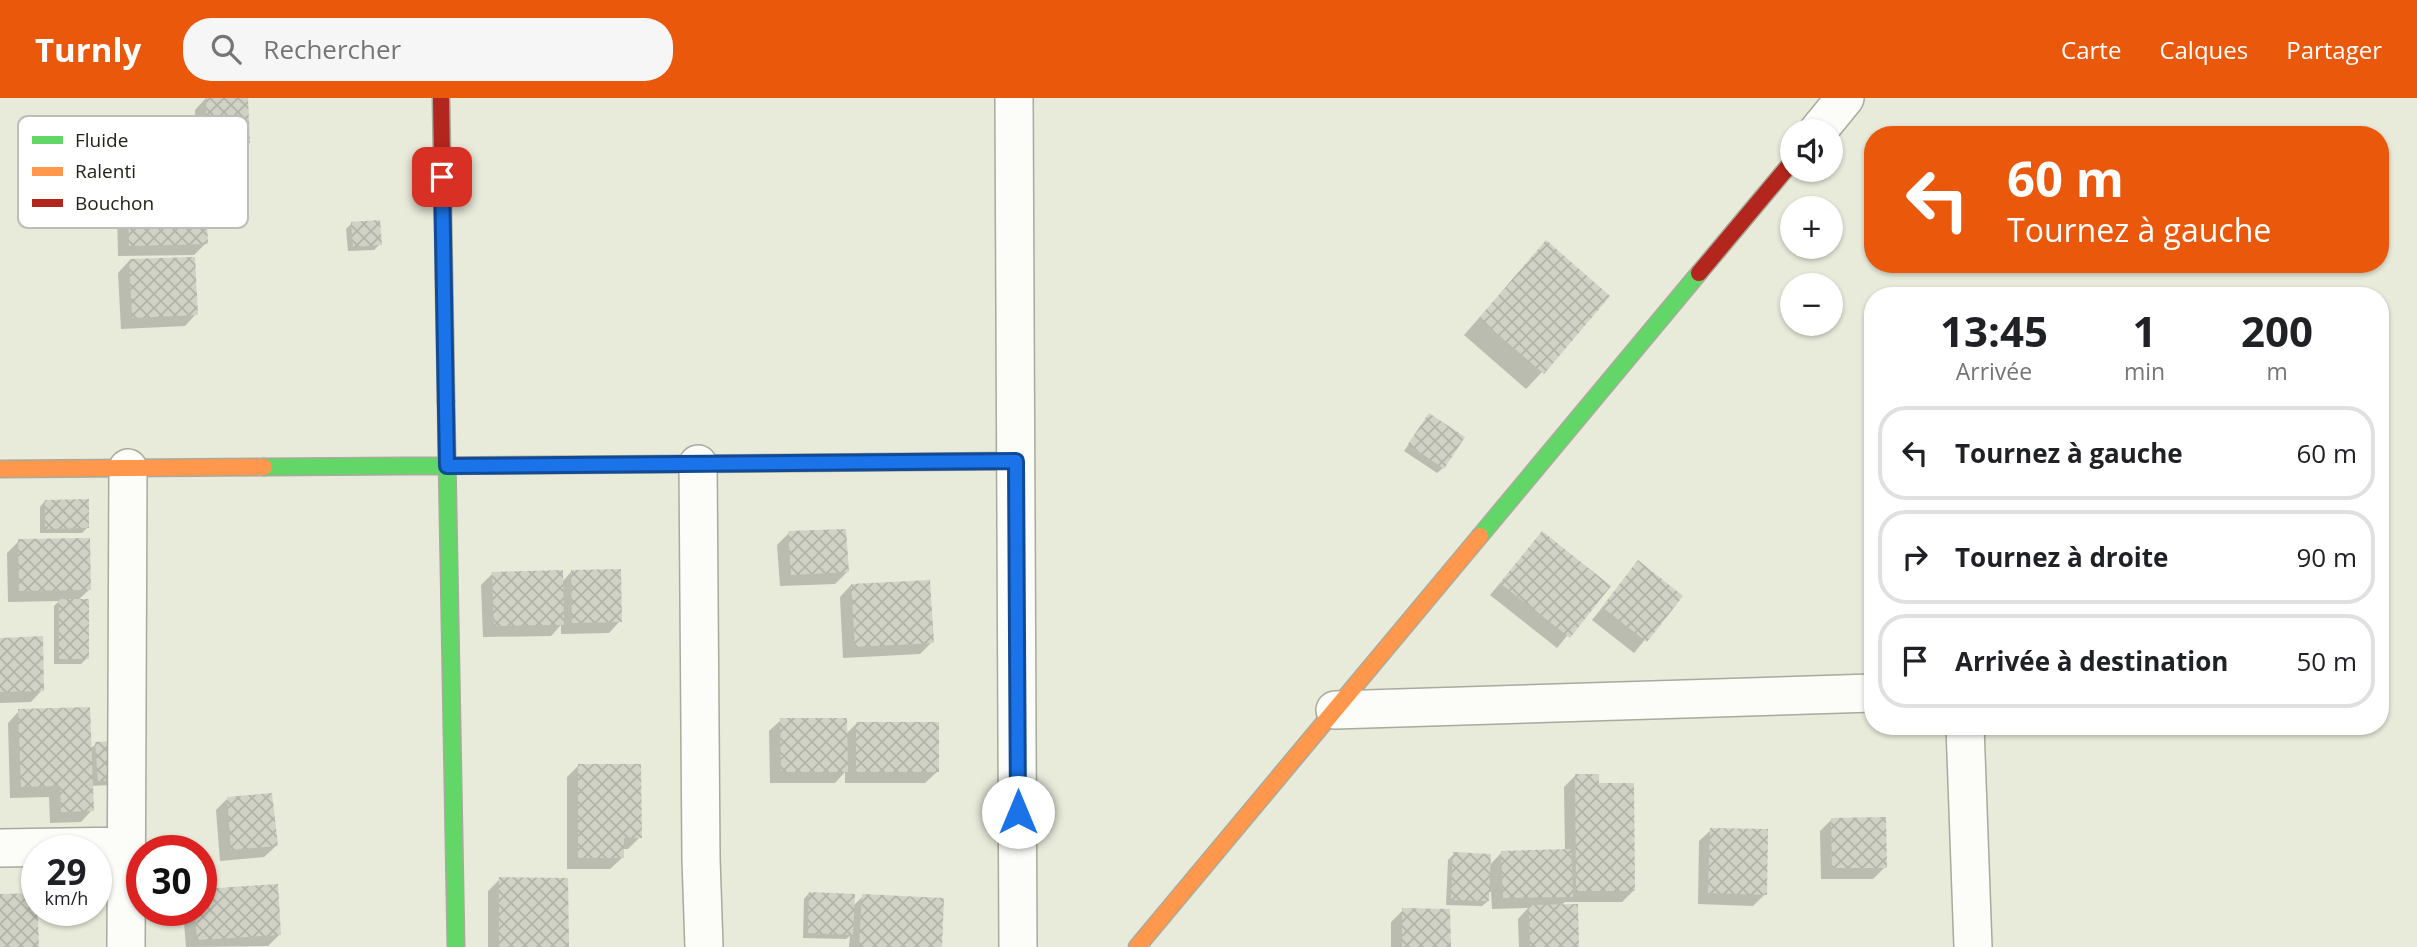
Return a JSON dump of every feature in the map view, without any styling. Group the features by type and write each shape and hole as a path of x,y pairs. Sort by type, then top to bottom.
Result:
{"street":[{"path":"441,98 456,947"},
{"path":"1014,98 1018,947"},
{"path":"1828,119 1845,98"},
{"path":"1137,947 1780,176"},
{"path":"0,469 1016,461"},
{"path":"698,464 704,947"},
{"path":"127,835 128,468"},
{"path":"1335,710 1864,693"},
{"path":"1965,735 1973,947"},
{"path":"0,848 126,846"},
{"path":"126,926 126,947"}],"building":[{"path":"206,98 248,98 250,143 248,116 206,116"},
{"path":"380,220 382,245 353,247 351,222"},
{"path":"129,228 207,228 208,244 129,246"},
{"path":"1546,240 1610,296 1544,374 1479,318"},
{"path":"195,257 198,315 132,318 129,259"},
{"path":"1429,413 1465,437 1444,469 1408,444"},
{"path":"89,499 89,528 45,529 45,500"},
{"path":"846,529 849,572 791,575 788,531"},
{"path":"1542,531 1611,586 1570,638 1500,583"},
{"path":"90,538 91,590 19,591 18,539"},
{"path":"1638,560 1683,596 1647,642 1602,607"},
{"path":"621,569 622,622 572,623 571,570"},
{"path":"563,570 564,625 494,626 492,572"},
{"path":"930,580 934,643 855,647 851,584"},
{"path":"59,599 89,599 89,659 59,659"},
{"path":"43,636 44,691 0,692 0,638"},
{"path":"90,707 94,811 61,812 60,786 21,787 18,709"},
{"path":"780,718 847,718 848,772 781,772"},
{"path":"856,722 939,722 939,772 856,772"},
{"path":"114,741 117,780 98,781 95,742"},
{"path":"578,764 641,764 642,838 624,838 624,858 578,858"},
{"path":"1575,774 1599,774 1599,783 1634,783 1635,891 1576,891"},
{"path":"272,793 278,846 231,850 227,797"},
{"path":"1886,817 1887,868 1832,868 1831,818"},
{"path":"1710,828 1768,829 1767,895 1708,893"},
{"path":"1571,849 1573,897 1503,898 1501,851"},
{"path":"1453,852 1491,854 1489,901 1451,900"},
{"path":"499,877 568,878 569,947 499,947"},
{"path":"278,884 281,935 197,940 196,926 217,926 217,888"},
{"path":"809,892 855,894 853,935 808,933"},
{"path":"21,893 21,926 38,926 39,947 0,947 0,894"},
{"path":"862,894 944,898 942,947 859,947"},
{"path":"1578,904 1579,947 1530,947 1529,905"},
{"path":"1402,908 1450,909 1451,947 1402,947"}],"traffic: fast":[{"path":"1480,536 1699,273"},
{"path":"446,401 456,947"},
{"path":"264,467 685,464"}],"traffic: slow":[{"path":"0,469 264,467"},
{"path":"1137,947 1480,536"}],"traffic: jam":[{"path":"441,98 446,401"},
{"path":"1699,273 1780,176"},
{"path":"685,464 1016,461"}],"route":[{"path":"442,177 447,466 1016,461 1018,812"}]}
